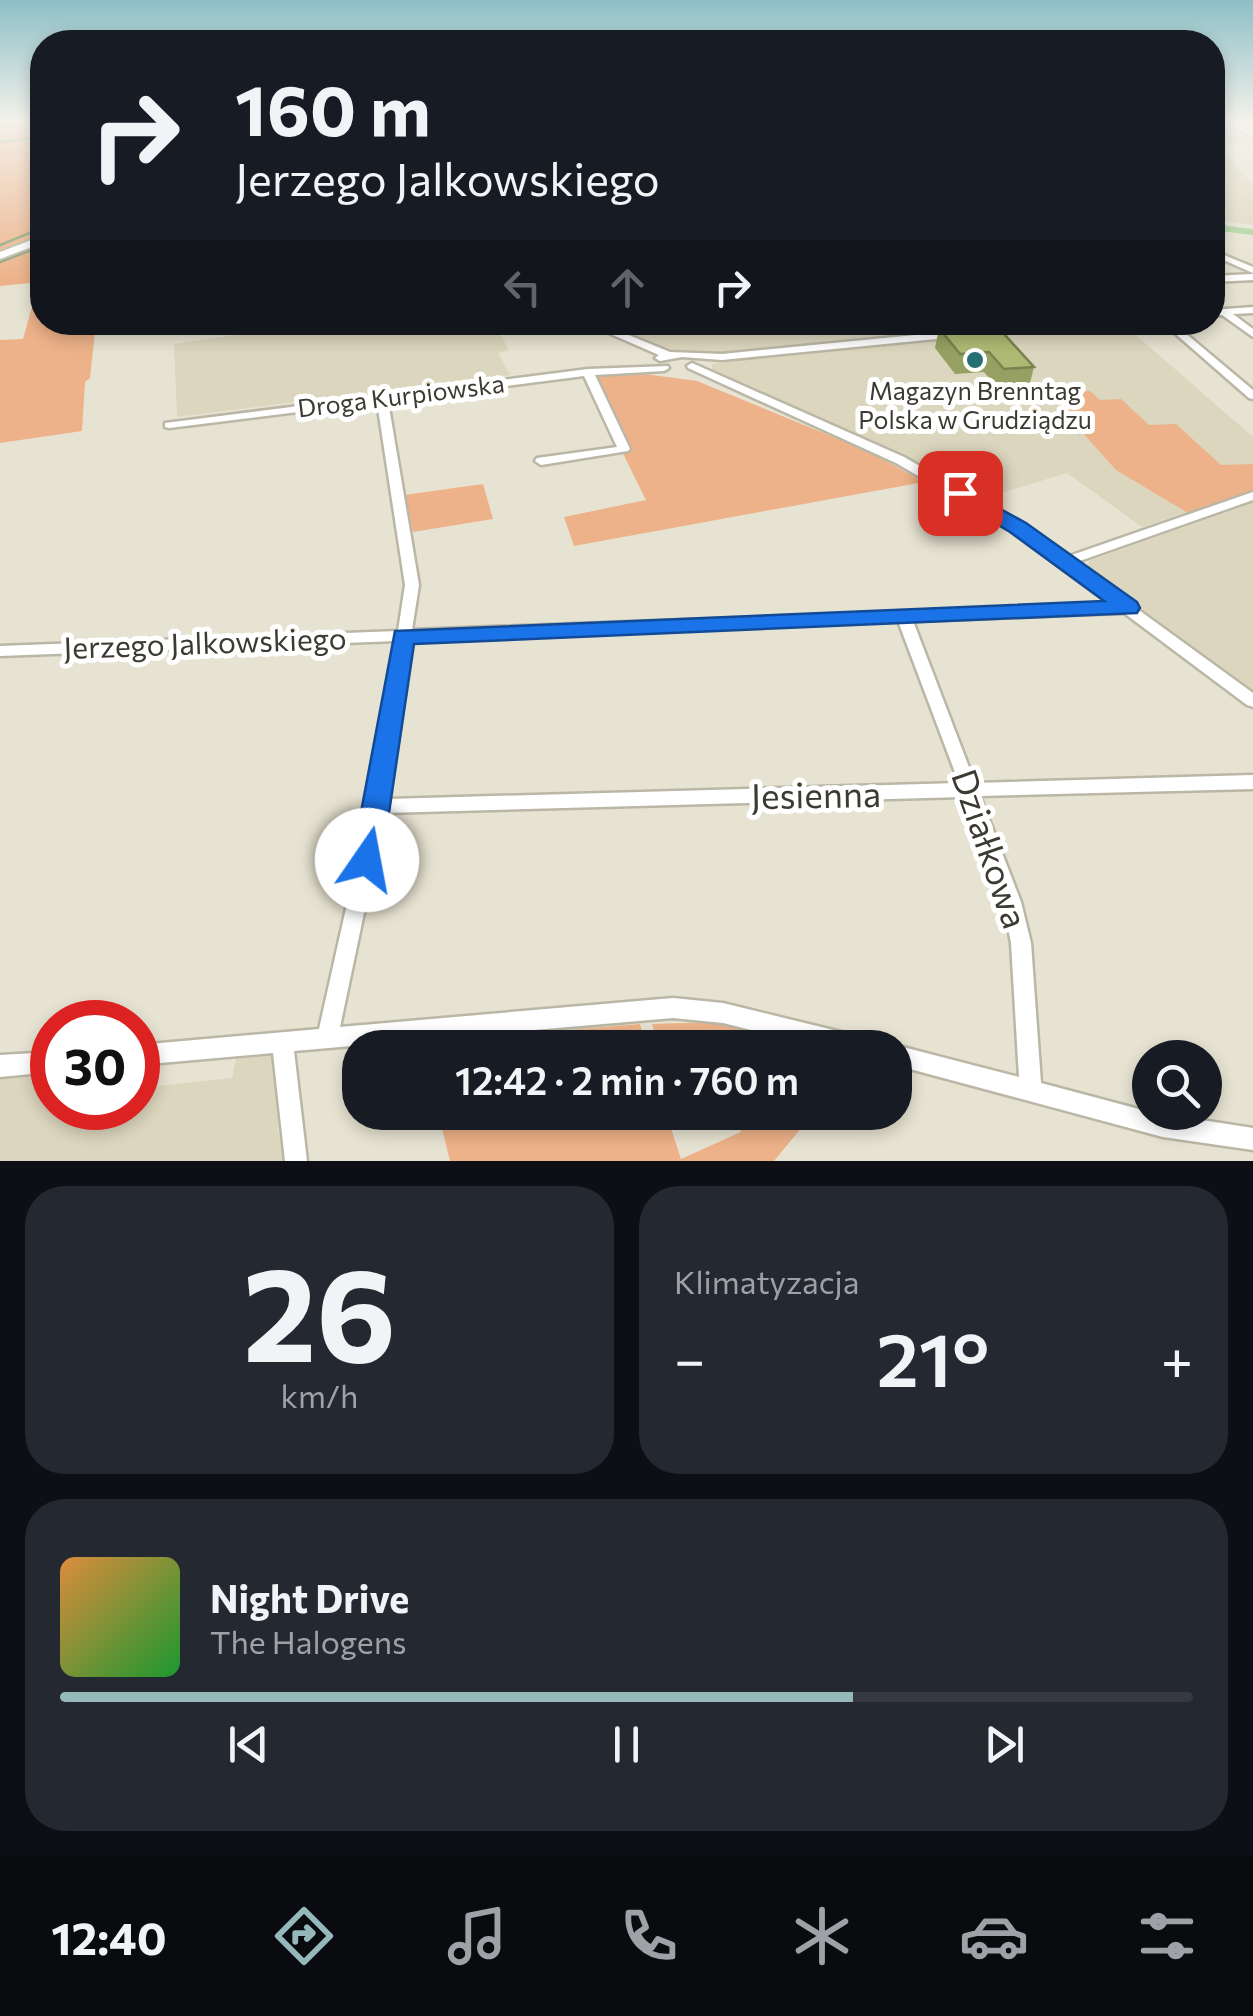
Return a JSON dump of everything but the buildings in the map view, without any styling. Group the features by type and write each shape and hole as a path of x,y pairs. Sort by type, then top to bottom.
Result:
{"main road":[{"path":"0,256 30,244"}],"street":[{"path":"1225,259 1253,273"},
{"path":"1225,277 1253,273"},
{"path":"1225,312 1253,310"},
{"path":"1225,317 1253,334"},
{"path":"616,335 662,361"},
{"path":"691,364 916,335"},
{"path":"1181,335 1253,396"},
{"name":"Droga Kurpiowska","path":"169,425 634,369 662,361 691,364"},
{"path":"691,364 710,377 900,460 1018,528 1253,701"},
{"path":"541,461 624,449 588,372"},
{"path":"326,1038 378,806 411,571 382,398"},
{"path":"1066,561 1253,496"},
{"name":"Jerzego Jalkowskiego","path":"0,651 1128,608"},
{"name":"Działkowa","path":"904,617 1018,922 1031,1090"},
{"name":"Jesienna","path":"378,806 1253,782"},
{"path":"419,1030 674,1008 723,1012 794,1030"},
{"path":"160,1053 342,1037"},
{"path":"282,1043 296,1161"},
{"path":"912,1059 1164,1126 1253,1139"},
{"path":"0,1066 30,1064"}],"shaded area":[{"path":"0,174 30,174 30,283 0,286"},
{"path":"1225,174 1244,174 1253,185 1253,225 1225,221"},
{"path":"30,314 30,335 95,335 90,378 85,382 82,431 0,443 0,340 23,339"},
{"path":"235,335 501,335 509,350 498,353 510,375 177,417 174,344"},
{"path":"627,335 910,335 697,355 665,350"},
{"path":"981,335 1136,335 1253,437 1253,490 1142,527 1067,473 981,499 892,452 712,369 712,364"},
{"path":"637,373 697,381 870,452 924,482 574,546 564,517 646,500 585,377"},
{"path":"1090,391 1100,400 1121,399 1149,425 1176,424 1221,465 1253,464 1253,490 1188,513 1116,470 1046,392"},
{"path":"483,484 493,519 413,532 404,495"},
{"path":"1253,503 1253,693 1090,572 1088,566 1089,561"},
{"path":"717,1022 754,1030 654,1030 652,1024"},
{"path":"640,1024 642,1030 567,1030"},
{"path":"275,1055 282,1120 277,1128 287,1161 0,1161 0,1079 30,1077 30,1130 160,1130 160,1086 232,1078 236,1059"},
{"path":"442,1130 672,1130 681,1159 740,1130 800,1130 774,1161 450,1161"}],"waterway":[{"path":"1225,229 1253,232"},
{"path":"0,245 30,233"},
{"path":"0,262 30,251"}],"place":[{"name":"Magazyn Brenntag Polska w Grudziądzu","path":"975,360"}],"route":[{"path":"367,860 404,636 1128,608 1018,528 960,493"}]}
